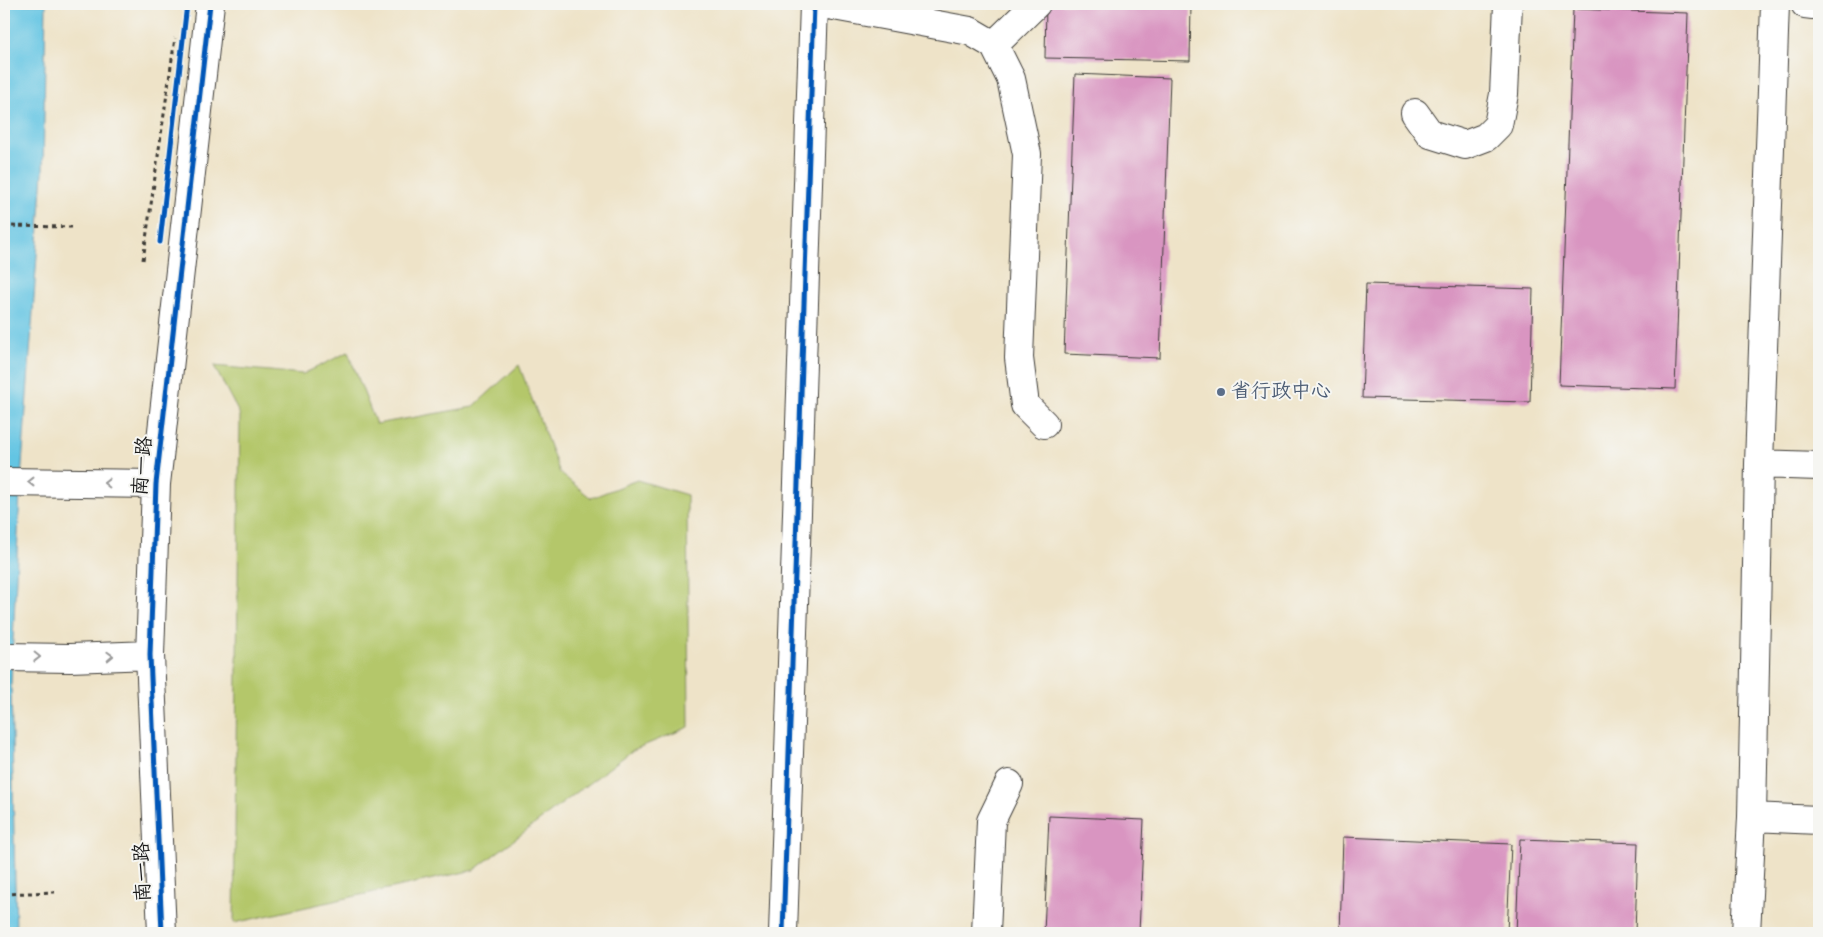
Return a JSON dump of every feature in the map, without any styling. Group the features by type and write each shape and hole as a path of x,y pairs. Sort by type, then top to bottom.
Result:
{"street":[{"name":"南一路","path":"162,933 150,655 156,484 210,4"},
{"path":"784,933 814,4"},
{"path":"823,4 970,31 994,45 1011,79 1027,154 1019,358 1025,405 1044,424"},
{"path":"994,45 1036,4"},
{"path":"1415,112 1430,134 1465,145 1486,137 1498,125 1504,94 1508,4"},
{"path":"1746,933 1752,817 1759,464 1775,4"},
{"path":"1759,464 1819,466"},
{"path":"4,482 156,484"},
{"path":"4,657 70,658 150,655"},
{"path":"986,933 991,821 1008,784"},
{"path":"1752,817 1819,820"}],"path":[{"path":"143,260 176,33"},
{"path":"4,226 73,227"},
{"path":"4,894 55,892"}],"green space":[{"path":"348,352 376,424 473,407 519,365 560,473 591,498 637,480 687,495 689,727 633,750 474,870 234,923 240,415 214,366 303,374"}],"water":[{"path":"4,4 46,4 43,172 20,493 11,683 16,933 4,933"}],"building":[{"path":"1046,4 1191,4 1190,61 1045,58"},
{"path":"1573,9 1688,13 1675,389 1559,385"},
{"path":"1075,74 1170,78 1160,358 1064,354"},
{"path":"1366,284 1533,289 1530,402 1362,398"},
{"path":"1049,816 1144,820 1139,933 1044,933"},
{"path":"1343,837 1511,844 1507,933 1340,933"},
{"path":"1520,839 1638,843 1635,933 1516,933"}],"cycle path":[{"path":"160,242 187,4"},
{"path":"162,933 150,655 156,484 210,4"},
{"path":"783,933 814,4"}],"place":[{"name":"省行政中心","path":"1221,392"}]}
